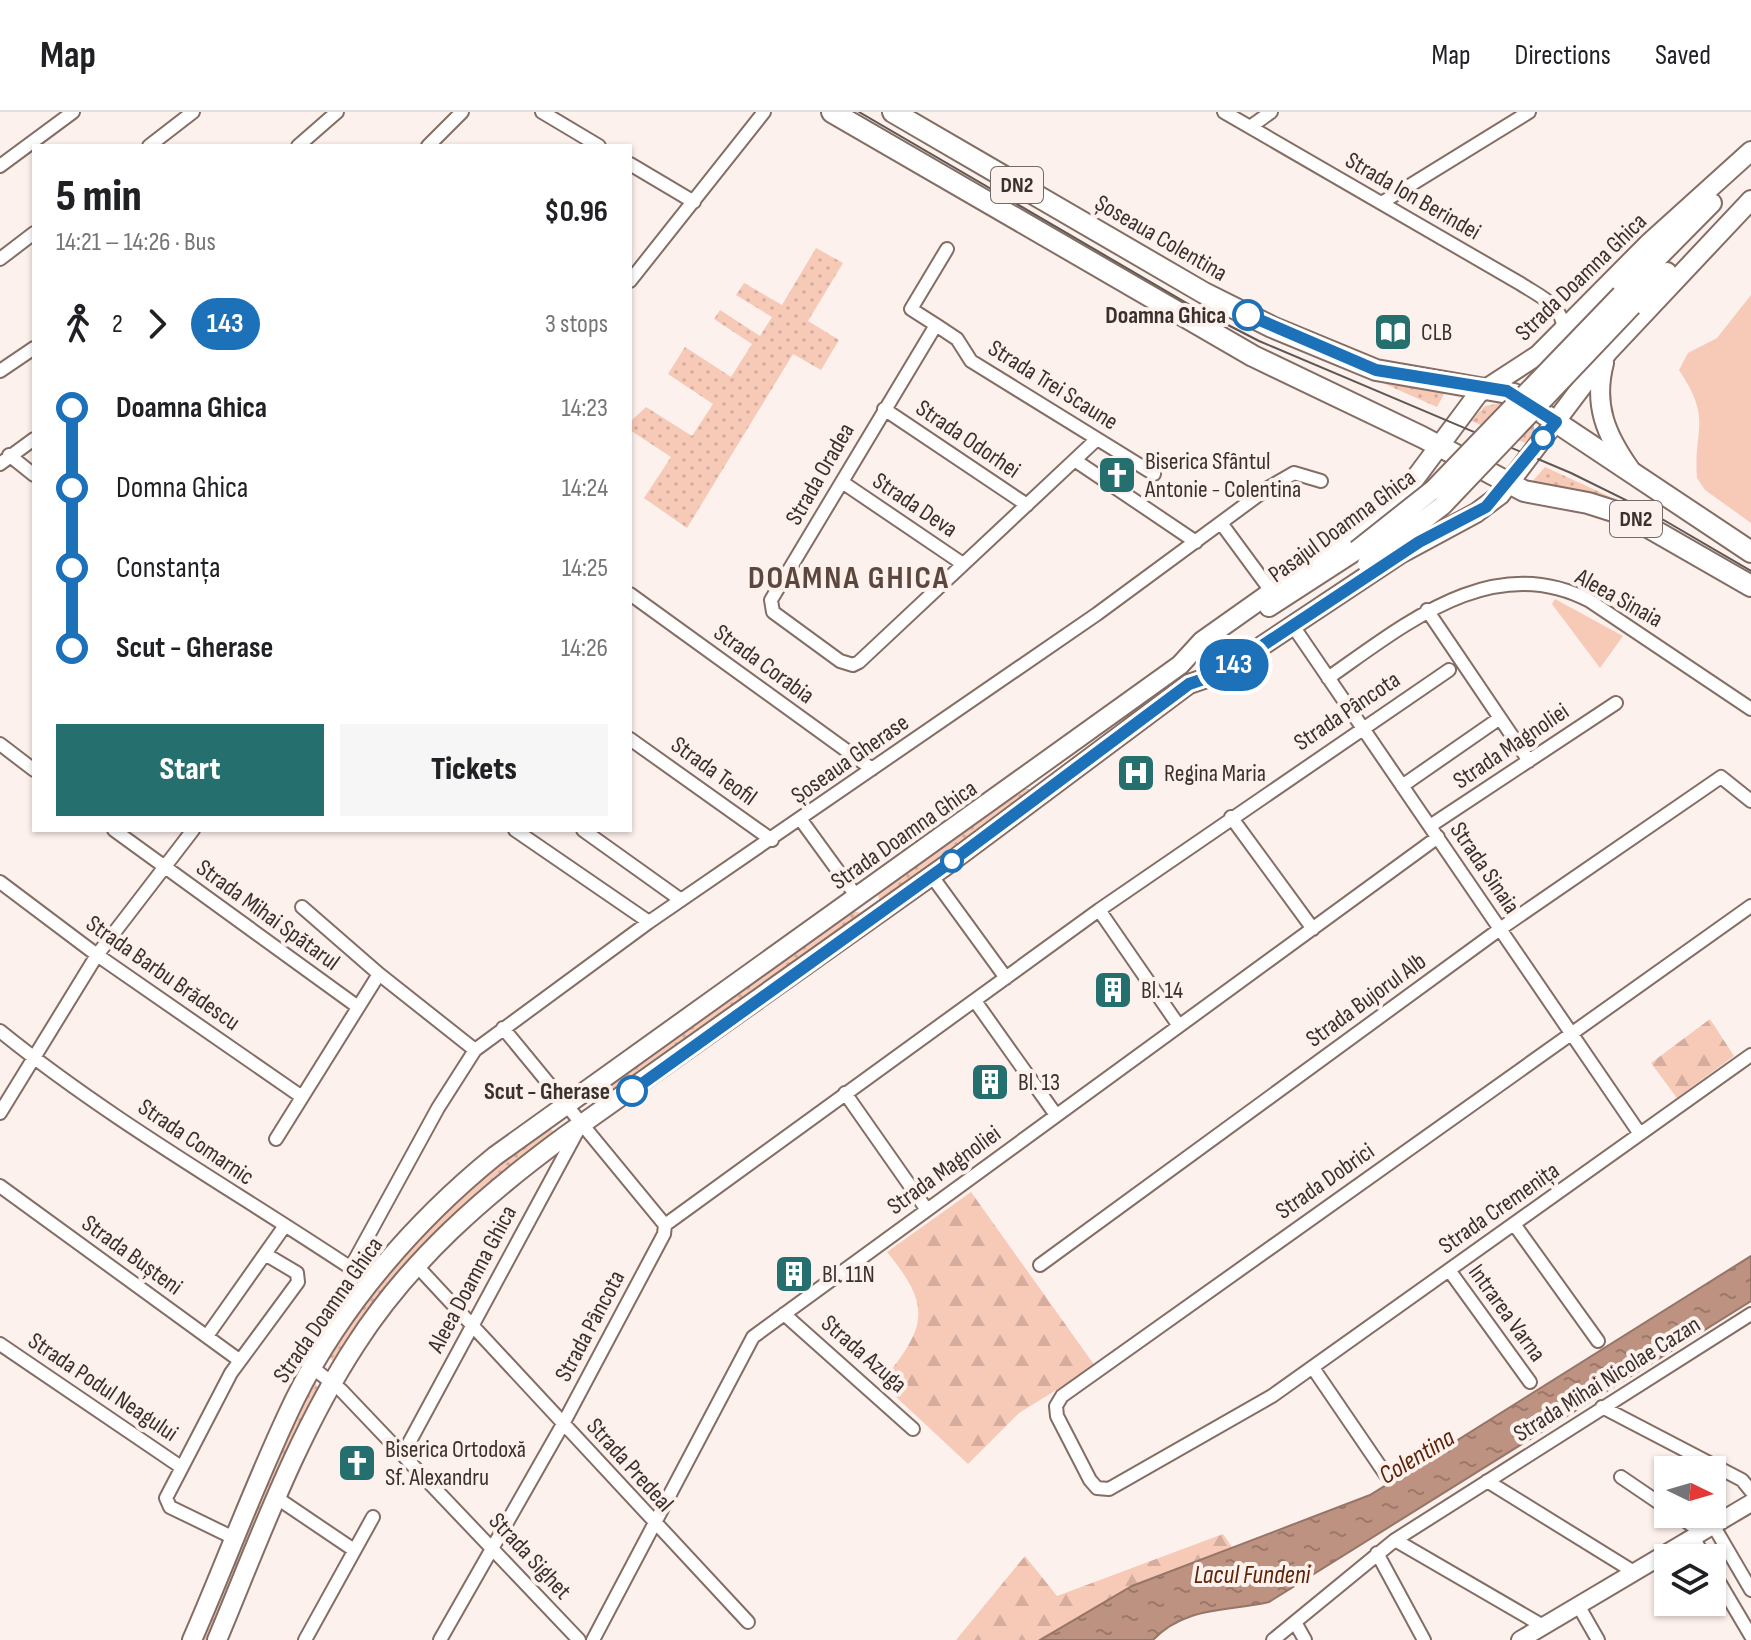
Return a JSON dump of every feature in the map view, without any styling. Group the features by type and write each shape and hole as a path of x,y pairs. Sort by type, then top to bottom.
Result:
{"main road":[{"name":"DN2","path":"832,112 1200,327 1440,446 1508,484 1524,491 1588,503 1629,516 1751,586"},
{"name":"Șoseaua Colentina","path":"893,112 1204,293 1272,327 1376,370 1514,394 1639,481 1751,552"},
{"name":"Strada Doamna Ghica","path":"192,1640 281,1430 313,1368 372,1282 428,1217 467,1180 564,1107 1180,665 1202,641 1396,504 1457,418 1486,387 1535,358 1648,244 1751,151"},
{"name":"Pasajul Doamna Ghica","path":"1626,301 1751,164"},
{"name":"Pasajul Doamna Ghica","path":"1189,684 1362,557 1626,301 1751,188"},
{"name":"Strada Doamna Ghica","path":"217,1640 298,1448 333,1383 373,1320 417,1266 488,1195 1189,684 1221,673 1419,542 1486,507 1508,484 1608,352 1751,200"},
{"path":"1608,352 1600,378 1599,407 1609,435 1639,481"},
{"name":"Pasajul Doamna Ghica","path":"1180,665 1362,557"}],"street":[{"path":"0,166 73,112"},
{"path":"152,144 193,112"},
{"path":"300,144 337,112"},
{"path":"430,144 462,112"},
{"path":"542,112 580,142"},
{"path":"632,279 764,112"},
{"name":"Strada Ion Berindei","path":"1224,112 1383,202 1555,307 1562,318 1563,331"},
{"path":"1250,127 1271,112"},
{"path":"1383,202 1529,112"},
{"path":"632,165 694,202"},
{"path":"0,259 32,235"},
{"path":"936,325 911,309 947,249"},
{"name":"Strada Oradea","path":"936,325 770,606 840,661 853,665 859,662 1097,439"},
{"name":"Strada Trei Scaune","path":"936,325 957,339 971,361 1154,474"},
{"path":"0,371 32,349"},
{"name":"Strada Odorhei","path":"884,409 1027,505"},
{"path":"2,461 32,440"},
{"path":"2,461 32,474"},
{"path":"1076,461 1196,542"},
{"name":"Șoseaua Gherase","path":"351,1267 438,1108 475,1050 649,922 801,820 1286,476 1302,473 1321,481"},
{"name":"Strada Deva","path":"842,482 963,564"},
{"path":"1221,523 1271,591"},
{"name":"Aleea Sinaia","path":"1328,678 1427,610 1455,597 1506,585 1545,585 1569,592 1635,629 1751,709"},
{"name":"Strada Corabia","path":"632,595 872,769"},
{"path":"1427,610 1529,761"},
{"name":"Strada Sinaia","path":"1293,626 1640,1134"},
{"name":"Strada Pâncota","path":"440,1640 563,1424 664,1234 665,1225 1099,910 1449,670"},
{"name":"Strada Magnoliei","path":"593,1640 753,1337 1313,929 1529,761 1616,703"},
{"path":"1402,786 1500,718"},
{"name":"Strada Teofil","path":"632,740 772,840"},
{"path":"0,744 32,768"},
{"name":"Strada Bujorul Alb","path":"1040,1265 1500,929 1721,777 1751,801"},
{"path":"1231,817 1313,929"},
{"path":"801,820 857,897"},
{"name":"Strada Mihai Spătarul","path":"117,832 358,1007"},
{"path":"0,1113 97,955 191,832"},
{"path":"518,832 649,922"},
{"path":"586,832 681,900"},
{"path":"931,875 1006,978"},
{"name":"Strada Barbu Brădescu","path":"0,882 97,955 302,1097"},
{"path":"1572,1034 1751,906"},
{"path":"302,907 379,974 475,1050"},
{"path":"1099,910 1179,1026"},
{"path":"276,1139 379,974"},
{"path":"975,1001 1056,1115"},
{"path":"503,1028 564,1107 665,1225"},
{"name":"Strada Comarnic","path":"0,1031 34,1059 284,1227 372,1282"},
{"name":"Strada Dobrici","path":"1272,1396 1103,1489 1090,1480 1056,1406 1062,1396 1105,1364 1572,1034"},
{"name":"Strada Cremenița","path":"1272,1396 1751,1055"},
{"path":"845,1093 927,1210"},
{"name":"Aleea Doamna Ghica","path":"403,1454 581,1126"},
{"name":"Strada Bușteni","path":"0,1186 239,1360"},
{"path":"1514,1224 1598,1341"},
{"path":"207,1336 284,1227"},
{"path":"236,1539 167,1504 167,1495 239,1360 299,1277 265,1254"},
{"name":"Strada Predeal","path":"417,1266 748,1622"},
{"name":"Intrarea Varna","path":"1449,1270 1530,1382"},
{"name":"Strada Azuga","path":"784,1314 913,1429"},
{"name":"Strada Mihai Nicolae Cazan","path":"1273,1640 1296,1624 1331,1589 1395,1540 1751,1314"},
{"name":"Strada Podul Neagului","path":"0,1344 181,1467"},
{"name":"Strada Sighet","path":"313,1368 333,1383 403,1454 579,1640"},
{"path":"1313,1368 1386,1475"},
{"path":"1602,1407 1742,1480 1751,1491"},
{"path":"1621,1477 1654,1499"},
{"path":"1487,1481 1634,1572"},
{"path":"277,1498 354,1550"},
{"path":"1520,1640 1751,1503"},
{"path":"305,1640 373,1517"},
{"path":"1696,1528 1751,1590"},
{"path":"1702,1532 1703,1544"},
{"path":"1395,1540 1543,1626"},
{"path":"1377,1553 1424,1640"},
{"path":"1726,1594 1751,1636"},
{"path":"1578,1605 1598,1640"},
{"path":"1296,1624 1305,1640"}],"green space":[{"path":"816,248 843,263 808,321 839,340 821,370 793,354 687,528 644,498 671,457 632,431 632,420 646,407 692,436 713,404 668,374 685,347 731,377 752,344 714,319 720,310 760,336 772,317 736,295 744,283 782,305"},
{"path":"1751,295 1751,523 1705,490 1697,478 1699,413 1679,370 1688,353 1717,338"},
{"path":"1376,380 1445,392 1437,407"},
{"path":"1501,403 1534,422 1534,435 1528,444 1471,421 1485,406"},
{"path":"1545,467 1615,499 1531,483"},
{"path":"1555,599 1623,636 1600,668 1552,604"},
{"path":"1029,789 1029,796 880,903 878,894"},
{"path":"853,911 861,913 862,918 593,1107 592,1097"},
{"path":"1710,1019 1734,1056 1677,1098 1651,1063"},
{"path":"547,1127 555,1132 553,1138 491,1181 468,1202 334,1362 330,1358 338,1340 416,1241 492,1169"},
{"path":"971,1192 1095,1366 1019,1413 968,1464 881,1383 907,1347 918,1318 912,1289 887,1252"},
{"path":"314,1381 319,1389 212,1640 200,1640 297,1408"},
{"path":"1223,1534 1234,1550 1132,1586 1040,1640 956,1640 1025,1556 1057,1596"}],"water":[{"name":"Lacul Fundeni","path":"1751,1256 1751,1301 1269,1602 1193,1616 1165,1629 1153,1640 1040,1640 1132,1586 1370,1495"}],"tram line":[{"path":"859,112 1197,309 1259,341 1571,473 1650,512 1751,571"}],"bus line":[{"name":"143","path":"632,1091 948,864 1189,684 1221,673 1419,542 1493,502 1556,422 1507,391 1376,370 1323,350 1248,315"}],"place":[{"name":"Doamna Ghica","path":"1248,315"},
{"name":"CLB","path":"1393,332"},
{"name":"Biserica Sfântul Antonie - Colentina","path":"1117,475"},
{"name":"Regina Maria","path":"1136,773"},
{"name":"Bl. 14","path":"1113,990"},
{"name":"Bl. 13","path":"990,1082"},
{"name":"Scut - Gherase","path":"632,1091"},
{"name":"Bl. 11N","path":"794,1274"},
{"name":"Biserica Ortodoxă Sf. Alexandru","path":"357,1463"}],"district":[{"name":"DOAMNA GHICA","path":"849,578"}],"water label":[{"name":"Colentina","path":"1417,1457"}]}
